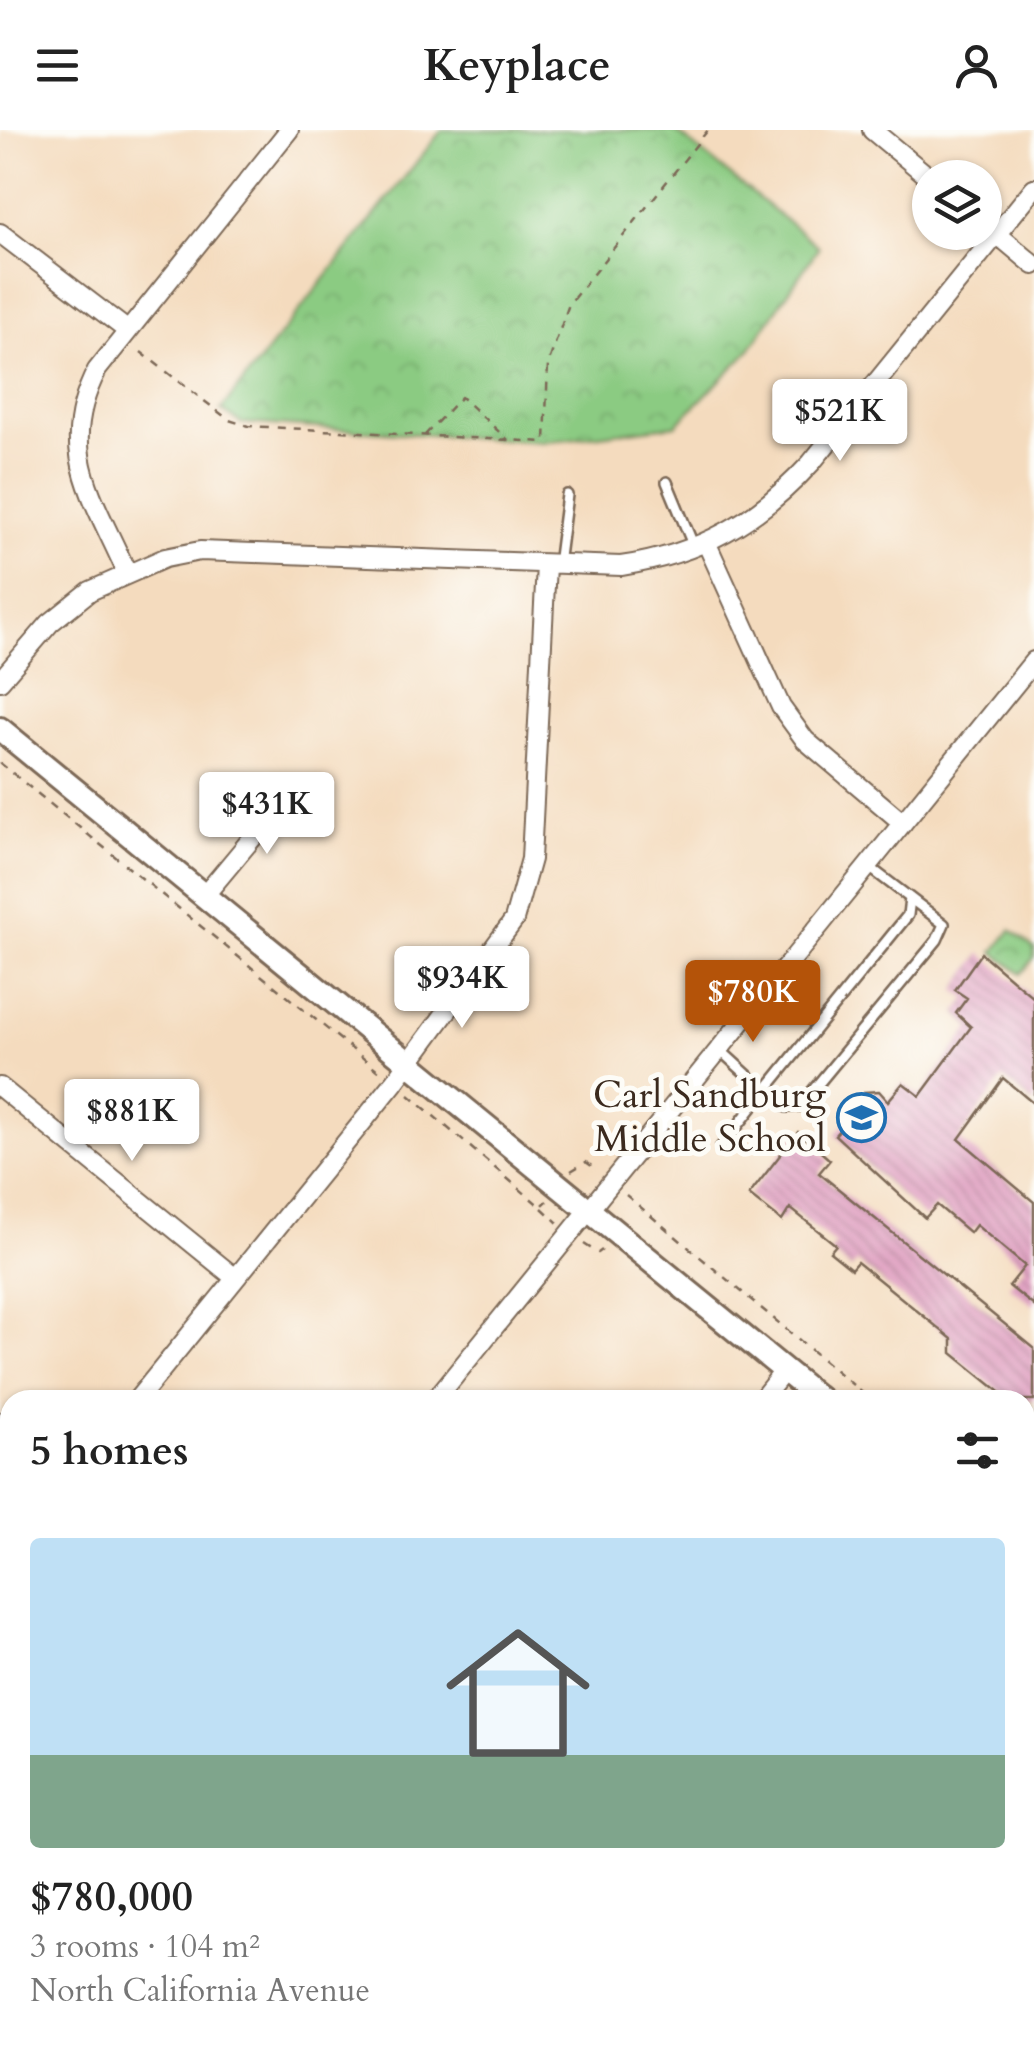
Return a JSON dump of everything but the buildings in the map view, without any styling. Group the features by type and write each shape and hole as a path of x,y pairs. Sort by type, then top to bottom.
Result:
{"street":[{"path":"127,572 80,466 76,431 80,403 97,370 289,130"},
{"path":"872,130 912,163"},
{"path":"1002,219 1034,188"},
{"path":"0,233 128,331"},
{"path":"1002,238 1034,264"},
{"path":"0,681 50,622 90,592 164,558 244,549 621,566 701,547 732,532 784,493 975,250"},
{"path":"701,547 781,708 804,740 903,823"},
{"path":"145,1390 394,1084 407,1061 484,966 514,920 531,859 552,565"},
{"path":"444,1390 1034,662"},
{"path":"0,730 809,1390"},
{"path":"204,896 294,788"},
{"path":"0,1087 234,1278"},
{"path":"769,1390 785,1370"}],"lane":[{"path":"667,482 701,547"},
{"path":"552,565 567,495"},
{"path":"719,1049 787,1107 800,1106 937,940 944,924 868,866"},
{"path":"721,1146 908,914 910,898"}],"path":[{"path":"140,352 230,420 248,426 545,442 548,364 569,304 708,130"},
{"path":"424,436 462,397 508,440"},
{"path":"0,763 552,1218"},
{"path":"576,1165 586,1162 594,1168"},
{"path":"541,1207 548,1200"},
{"path":"632,1200 859,1390"},
{"path":"633,1214 638,1208"},
{"path":"592,1250 602,1250"}],"green space":[{"path":"442,130 674,130 819,247 748,352 676,425 545,442 241,423 221,410"},
{"path":"1011,930 1034,948 1034,958 1021,974 994,952"}],"place":[{"name":"Carl Sandburg Middle School","path":"861,1117"}]}
